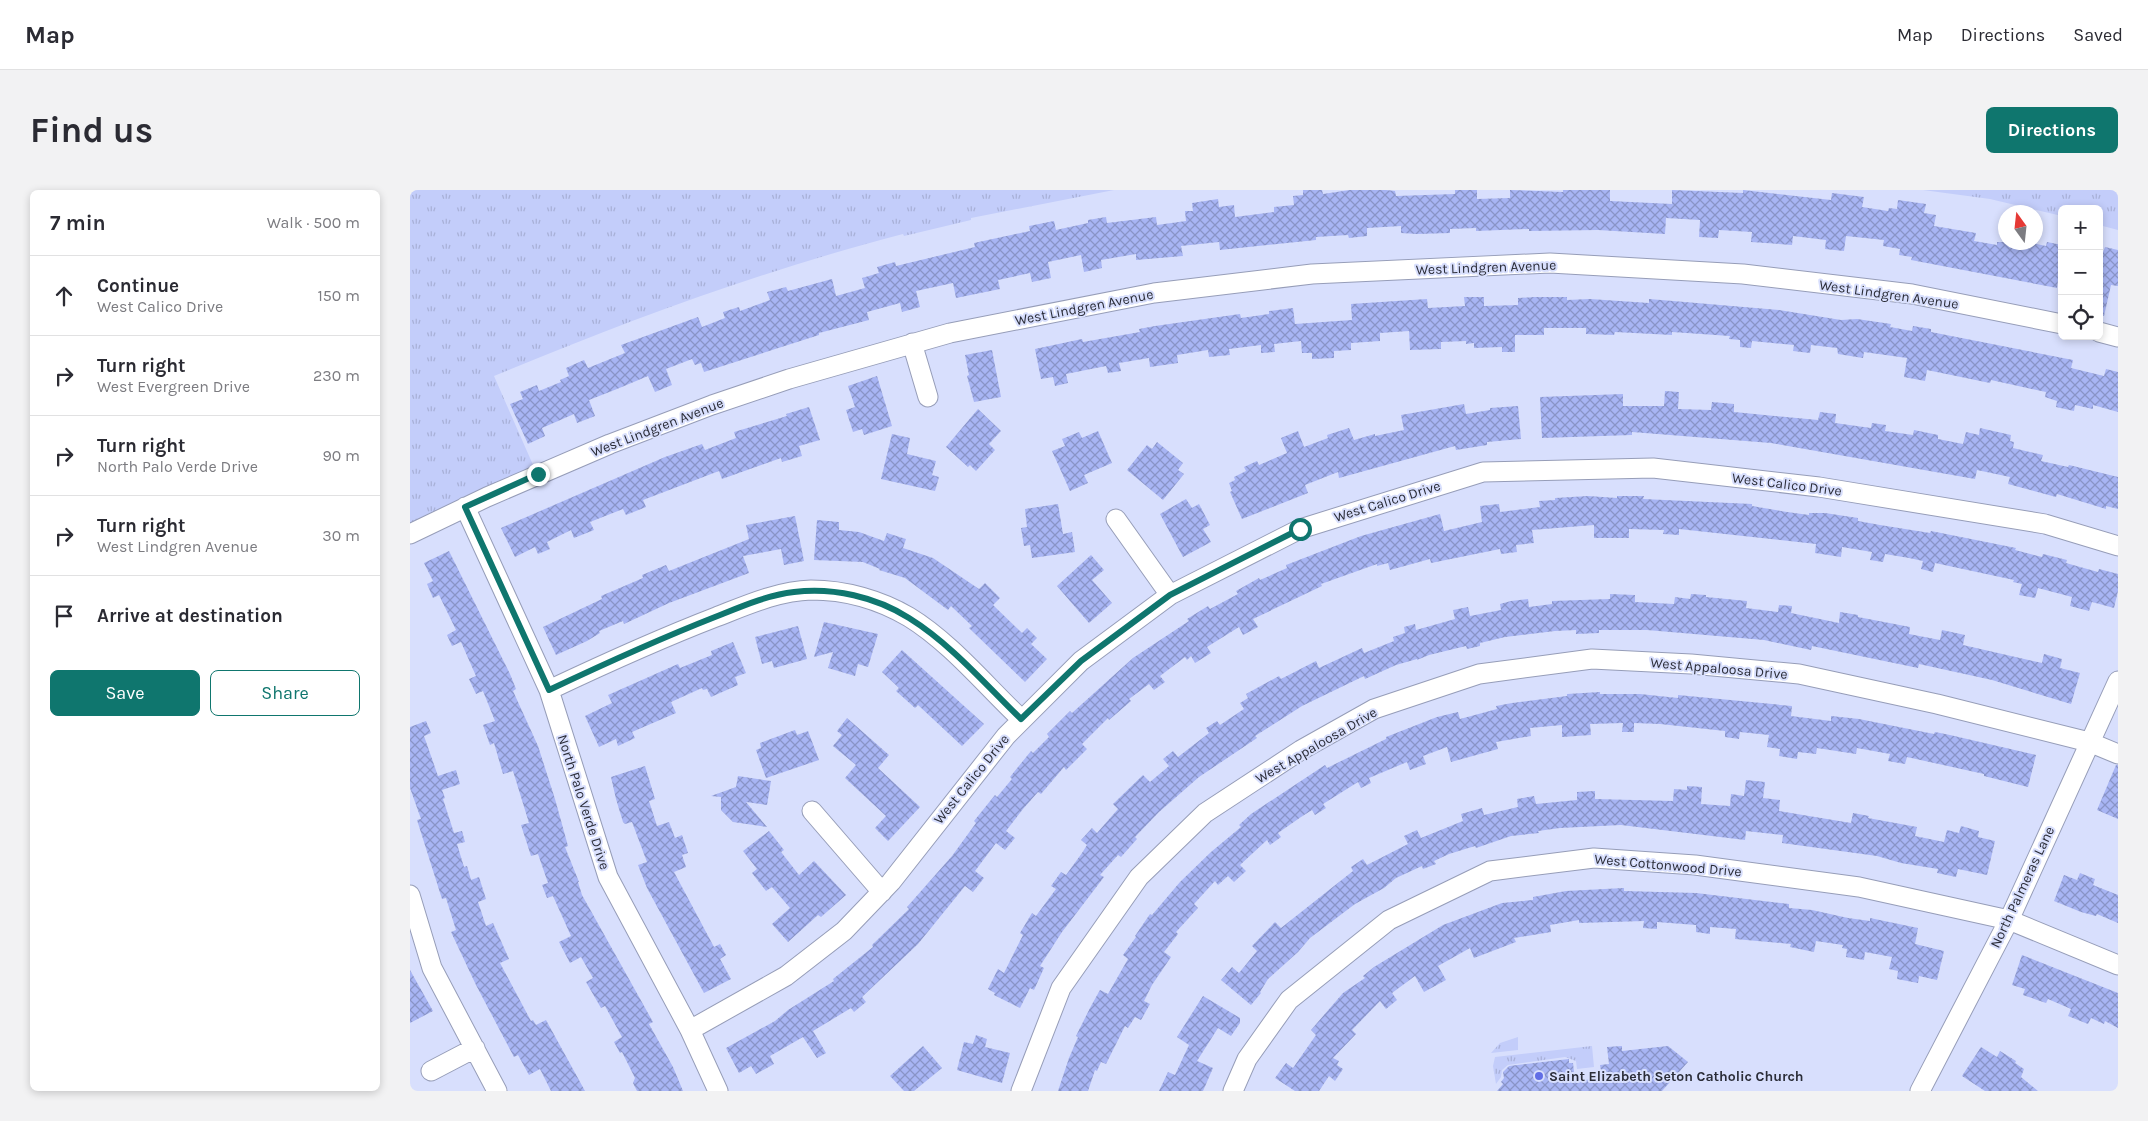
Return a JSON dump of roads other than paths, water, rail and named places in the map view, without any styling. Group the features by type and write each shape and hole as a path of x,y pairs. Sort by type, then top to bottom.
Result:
{"street":[{"name":"West Lindgren Avenue","path":"410,534 465,507 610,444 789,379 950,333 1154,292 1312,274 1550,264 1743,274 1912,294 2058,323"},
{"path":"2103,333 2118,337"},
{"path":"912,343 928,397"},
{"name":"West Calico Drive","path":"690,1030 801,966 844,931 882,892 977,769 1021,719 1081,661 1170,595 1300,529 1483,472 1653,468 1819,487 2045,524 2118,546"},
{"name":"North Palo Verde Drive","path":"465,507 549,690 608,877 690,1030 718,1091"},
{"path":"1116,519 1170,595"},
{"path":"549,690 636,650 759,601 793,592 829,591 880,603 909,618 938,639 1021,719"},
{"name":"West Appaloosa Drive","path":"1021,1091 1061,988 1139,877 1205,813 1301,750 1374,709 1479,674 1592,659 1691,664 1799,674 1937,704 2089,742 2118,754"},
{"name":"North Palmeras Lane","path":"1920,1091 2009,920 2118,681"},
{"path":"812,811 882,892"},
{"name":"West Cottonwood Drive","path":"1233,1091 1247,1059 1289,1000 1389,920 1490,871 1594,858 1695,865 1859,886 2009,920 2118,965"},
{"path":"410,895 432,968 476,1048 497,1091"},
{"path":"430,1071 476,1048"}],"place":[{"name":"Saint Elizabeth Seton Catholic Church","path":"1539,1076"}]}
